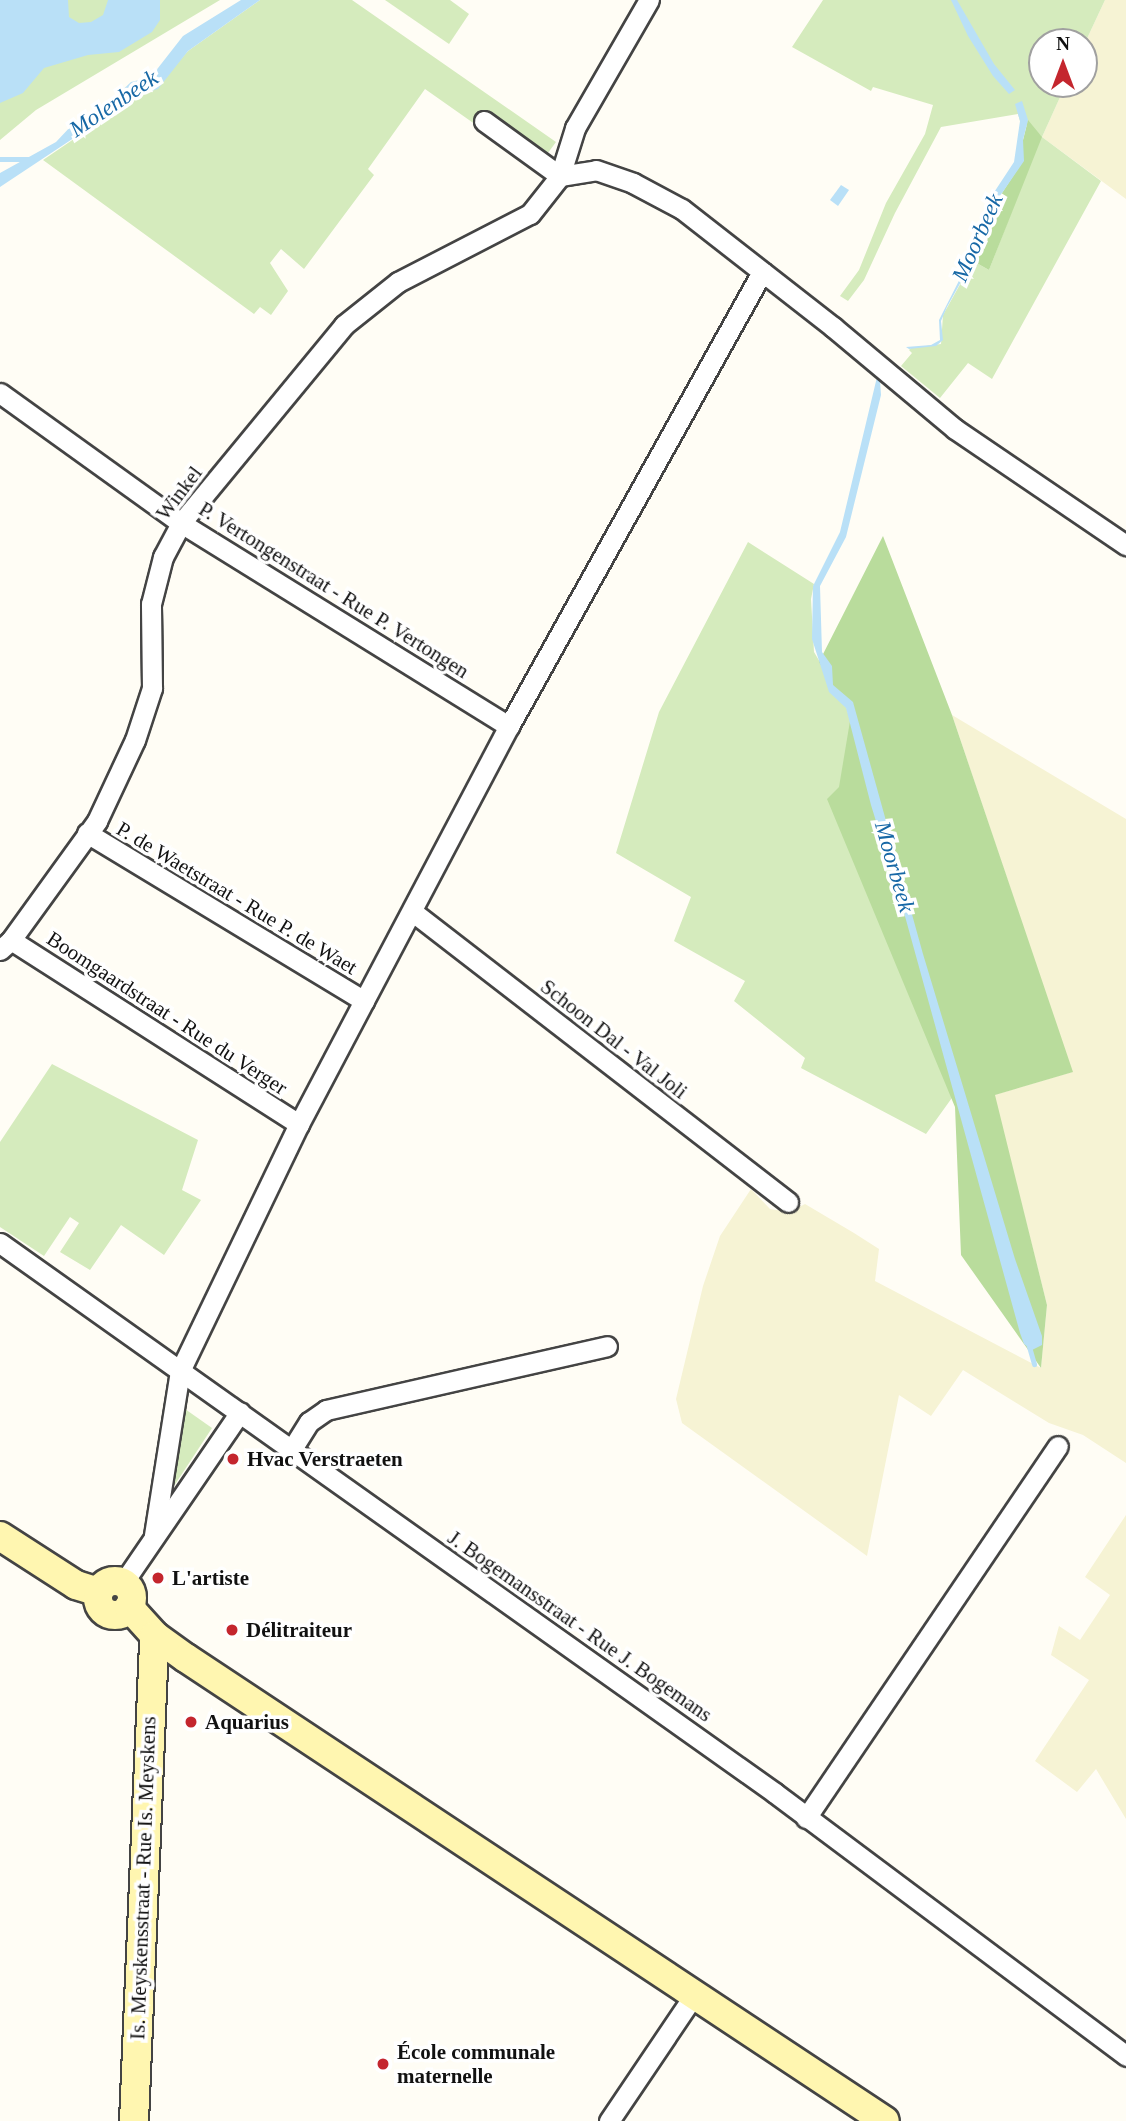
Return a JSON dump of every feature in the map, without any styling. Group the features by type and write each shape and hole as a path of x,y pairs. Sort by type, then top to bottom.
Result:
{"street":[{"path":"560,176 575,128 649,0"},
{"path":"484,121 560,176 596,170 633,183 682,209 955,429 1126,545"},
{"name":"Winkel","path":"5,945 111,796 135,740 152,688 151,604 163,557 181,523 344,325 398,282 530,214 560,176"},
{"path":"154,1535 180,1371 299,1124 509,726 762,272"},
{"name":"P. Vertongenstraat - Rue P. Vertongen","path":"0,393 181,523 509,726"},
{"name":"P. de Waetstraat - Rue P. de Waet","path":"87,833 364,1001"},
{"name":"Schoon Dal - Val Joli","path":"413,912 788,1202"},
{"name":"Boomgaardstraat - Rue du Verger","path":"5,945 299,1124"},
{"name":"J. Bogemansstraat - Rue J. Bogemans","path":"0,1243 806,1818 1126,2056"},
{"path":"292,1449 309,1422 326,1410 607,1346"},
{"path":"117,1594 154,1535 240,1412"},
{"path":"806,1818 1058,1447"},
{"path":"0,1536 76,1586 117,1594 154,1635 885,2121"},
{"name":"Is. Meyskensstraat - Rue Is. Meyskens","path":"134,2121 154,1635"},
{"path":"609,2121 694,1995"}],"shaded area":[{"path":"1105,0 1126,0 1126,199 1042,137 1060,98 1098,98 1098,28 1092,28"},
{"path":"952,715 1126,819 1126,1463 1083,1435 1049,1423 963,1370 931,1416 899,1395 867,1556 682,1423 676,1399 703,1286 720,1236 751,1189 770,1209 789,1212 805,1204 854,1233 879,1249 875,1281 1041,1368 1047,1305 994,1095 1072,1072"},
{"path":"1126,1515 1126,1819 1096,1769 1077,1792 1035,1761 1089,1680 1051,1655 1059,1626 1080,1640 1110,1595 1085,1577"}],"green space":[{"path":"0,0 220,0 36,110 0,140"},
{"path":"260,0 352,0 556,142 545,157 479,127 425,89 368,169 374,175 304,269 281,249 270,263 288,291 271,315 260,307 254,314 43,160 115,111 130,97 152,92 188,51"},
{"path":"385,0 450,0 469,14 449,44"},
{"path":"823,0 1105,0 1092,28 1028,28 1028,98 1060,98 1042,137 1101,181 992,379 968,363 940,398 901,366 912,353 909,350 911,348 941,344 943,315 973,261 989,270 1041,136 1020,121 1018,114 941,127 895,213 864,280 848,301 840,296 859,270 886,203 925,134 933,105 873,87 871,91 792,47"},
{"path":"1028,120 1042,137 989,270 973,261 1000,196 1023,161 1023,140"},
{"path":"883,536 952,715 1073,1072 995,1095 1047,1305 1041,1368 961,1255 955,1107 827,799 839,787 851,715 819,662"},
{"path":"748,542 814,584 811,599 814,652 846,706 954,1095 926,1134 801,1068 805,1058 734,1001 745,981 674,941 691,897 616,853 659,712"},
{"path":"52,1064 198,1140 182,1190 201,1200 164,1255 121,1225 90,1270 60,1252 79,1223 70,1217 44,1256 0,1227 0,1142"},
{"path":"185,1409 212,1428 174,1486 171,1485 180,1411"}],"water":[{"path":"0,0 68,0 69,17 79,23 91,22 103,15 108,0 160,0 160,20 152,32 119,52 88,55 44,68 23,93 0,103"},
{"path":"241,0 260,0 188,51 158,89 130,97 110,114 0,187 0,173 56,142 72,125 95,116 131,82 151,77 183,36"},
{"path":"951,0 957,0 994,64 1015,90 1009,94 993,76 968,36"},
{"path":"1022,101 1028,120 1023,140 1024,161 1000,196 972,262 947,307 941,321 943,340 936,346 909,349 906,347 931,345 940,340 939,320 971,257 989,200 1014,162 1020,121 1015,104"},
{"path":"841,185 849,190 838,206 830,200"},
{"path":"877,377 880,380 881,395 846,537 820,586 822,652 832,666 833,685 853,702 923,954 1015,1259 1042,1336 1042,1345 1032,1350 1024,1344 1020,1333 846,708 829,692 812,639 813,586 840,532"}],"waterway":[{"name":"Molenbeek","path":"0,159 28,159"},
{"name":"Moorbeek","path":"1028,1343 1034,1364"}],"place":[{"name":"Hvac Verstraeten","path":"233,1459"},
{"name":"L'artiste","path":"158,1578"},
{"name":"Délitraiteur","path":"232,1630"},
{"name":"Aquarius","path":"191,1722"},
{"name":"École communale maternelle","path":"383,2064"}]}
